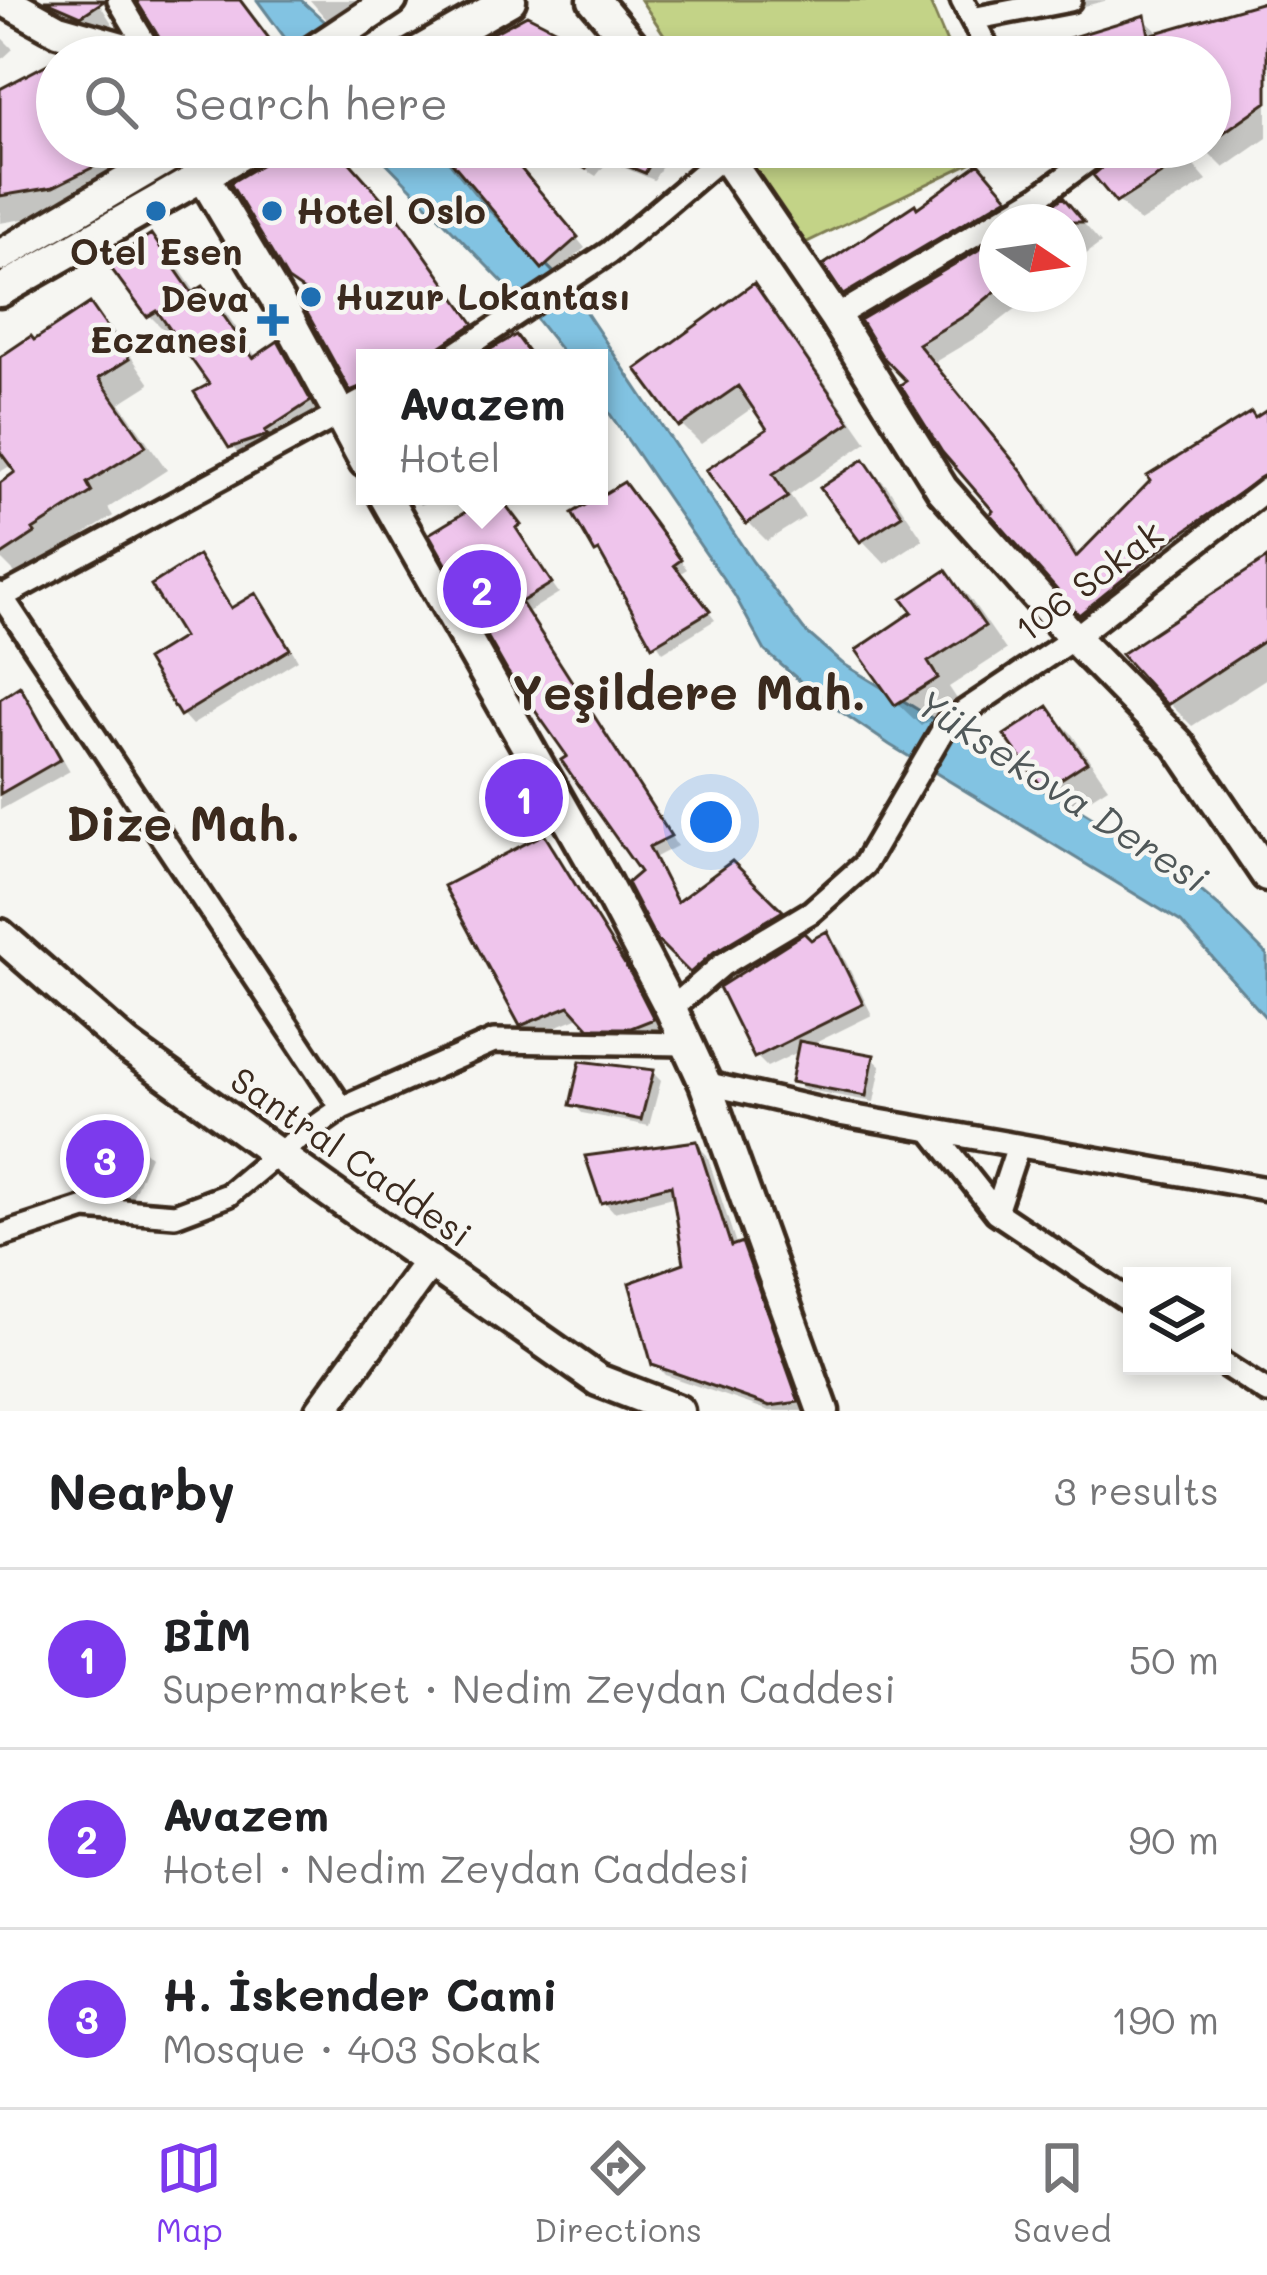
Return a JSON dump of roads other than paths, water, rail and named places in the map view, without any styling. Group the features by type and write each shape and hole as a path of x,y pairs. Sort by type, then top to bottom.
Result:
{"street":[{"path":"4,0 82,36"},
{"path":"119,0 140,36"},
{"path":"335,36 391,0"},
{"path":"447,36 510,0"},
{"path":"594,0 624,36"},
{"path":"967,10 1070,0"},
{"path":"0,256 149,168"},
{"path":"0,291 216,168"},
{"path":"465,349 610,252 703,168"},
{"path":"734,168 835,317 942,489 1073,638 1178,744 1267,875"},
{"path":"835,317 1038,197 1077,168"},
{"path":"202,176 285,313 352,407 1,596 342,1108"},
{"name":"106 Sokak","path":"670,1009 722,965 811,912 863,865 947,723 1073,638 1267,489"},
{"path":"390,505 606,885 670,1009 705,1083 823,1411"},
{"name":"Santral Caddesi","path":"0,935 127,1046 598,1380 678,1411"},
{"path":"0,1236 85,1208 175,1215 228,1195 342,1108 494,1041 685,1044"},
{"path":"705,1083 932,1131 1267,1189"},
{"path":"932,1131 996,1212 1123,1297"},
{"path":"996,1212 1018,1146"},
{"path":"321,1411 430,1261"},
{"path":"1231,1369 1267,1392"}],"water":[{"path":"257,0 301,0 341,36 284,36"},
{"path":"391,168 454,168 486,207 569,287 753,562 804,630 842,663 1169,864 1220,907 1267,955 1267,1019 1181,922 890,745 815,694 765,651 735,596 608,411 608,349 560,349 526,306"}],"place":[{"name":"Otel Esen","path":"156,211"},
{"name":"Hotel Oslo","path":"272,211"},
{"name":"Huzur Lokantası","path":"311,297"},
{"name":"Deva Eczanesi","path":"273,320"},
{"name":"Avazem","path":"482,589"},
{"name":"BİM","path":"524,798"},
{"name":"H. İskender Cami","path":"105,1159"}],"district":[{"name":"Yeşildere Mah.","path":"689,693"},
{"name":"Dize Mah.","path":"183,824"}],"water label":[{"name":"Yüksekova Deresi","path":"1062,791"}]}
